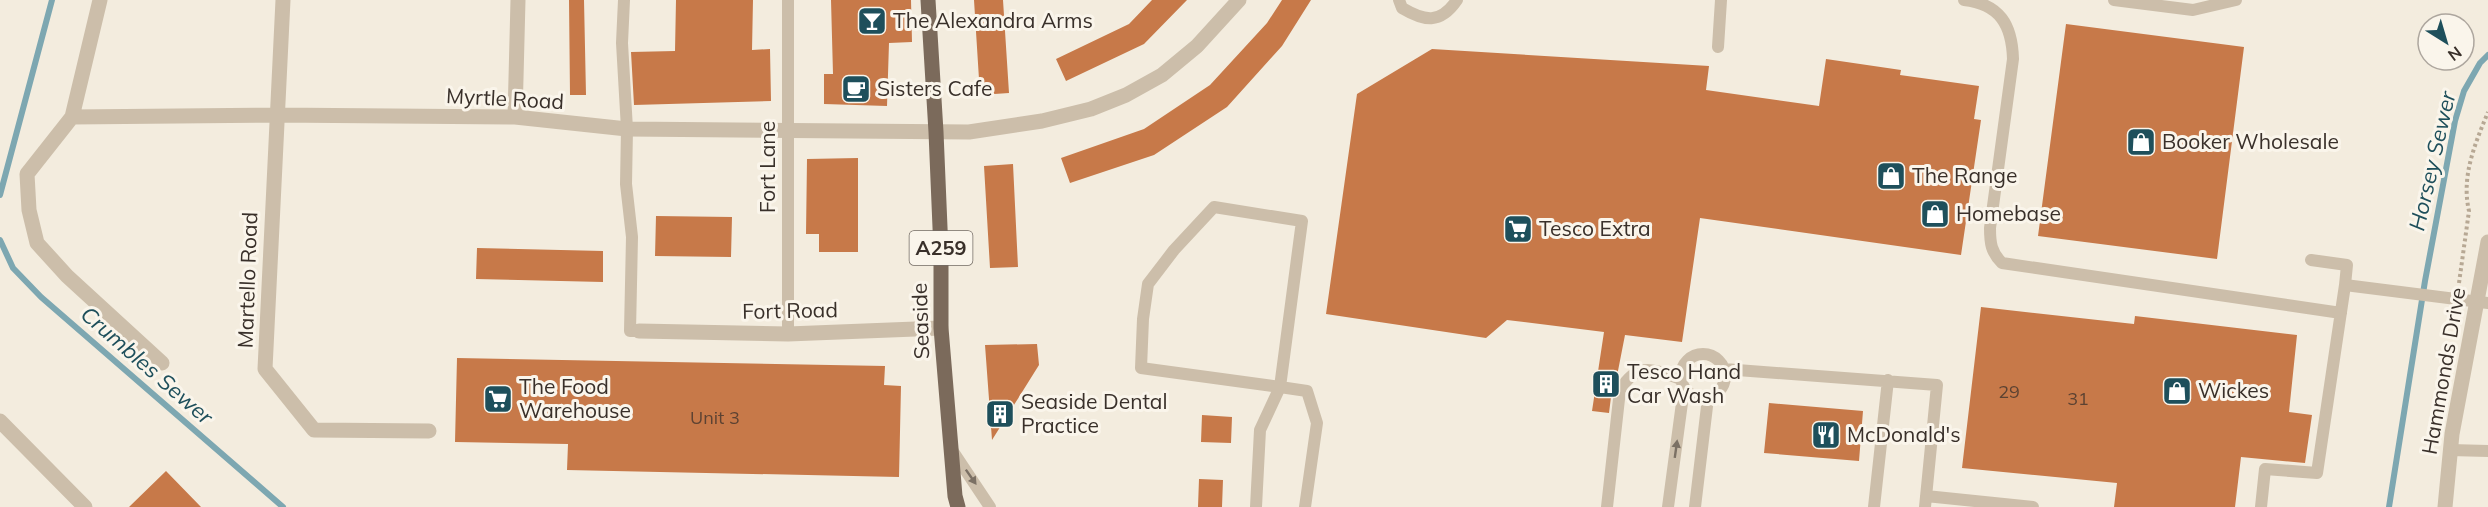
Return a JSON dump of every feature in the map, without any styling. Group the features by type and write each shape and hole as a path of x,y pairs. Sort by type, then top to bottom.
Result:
{"main road":[{"name":"Seaside","path":"927,0 936,132 941,328 955,503"}],"street":[{"path":"100,0 72,117 27,174 29,210 37,243 67,276 162,363"},
{"name":"Martello Road","path":"283,0 265,369 314,430 429,431"},
{"path":"515,117 518,0"},
{"name":"Myrtle Road","path":"72,117 276,115 515,117 627,129 969,132 1042,121 1091,109 1126,95 1162,75 1197,46 1239,0"},
{"name":"Hammonds Drive","path":"2445,507 2450,450 2483,302 2488,242"},
{"name":"Fort Road","path":"639,331 788,334 941,328"},
{"path":"0,421 86,507"}],"lane":[{"path":"624,0 622,43 627,129 626,184 632,237 630,331 639,331"},
{"name":"Fort Lane","path":"788,0 788,334"},
{"path":"1399,0 1402,8 1421,19 1438,17 1457,0"},
{"path":"1718,47 1721,0"},
{"path":"1965,0 1982,2 1998,14 2010,33 2013,44 2013,59 1990,228 1990,247 2002,263 2341,313"},
{"path":"2114,0 2193,10 2236,0"},
{"path":"1256,507 1260,430 1280,387 1302,221 1214,207 1174,249 1148,284 1143,319 1142,368 1238,381 1280,387 1307,391 1317,423 1305,507"},
{"path":"2261,507 2265,469 2317,473 2348,265 2311,260"},
{"path":"2345,285 2483,302"},
{"path":"1607,507 1620,390 1626,380 1642,369 1650,368 1683,383 1695,397 1708,398 1715,395 1724,383 1724,369 1716,358 1710,355 1696,355 1684,364 1683,383 1668,507"},
{"path":"1724,369 1937,385 1926,502 2033,507"},
{"path":"1874,507 1888,380"},
{"path":"1695,507 1708,398"},
{"path":"951,449 990,507"},
{"path":"2450,450 2488,451"}],"building":[{"path":"569,0 584,0 586,95 570,95"},
{"path":"676,0 753,0 752,50 770,49 771,101 634,105 631,52 675,51"},
{"path":"831,0 911,0 912,42 889,43 887,106 824,104 824,74 833,74"},
{"path":"974,0 1003,0 1009,93 980,95"},
{"path":"1152,0 1187,0 1144,44 1066,81 1056,59 1129,24"},
{"path":"1282,0 1311,0 1282,46 1227,107 1154,155 1070,183 1061,158 1144,129 1210,85 1267,23"},
{"name":"Booker Wholesale","path":"2066,24 2244,47 2217,259 2038,236"},
{"name":"Tesco Extra","path":"1432,49 1709,66 1706,90 1819,106 1826,59 1901,70 1900,75 1979,86 1974,119 1981,120 1961,255 1700,218 1682,342 1625,335 1616,381 1612,389 1609,413 1592,411 1604,332 1507,320 1486,338 1326,314 1357,94"},
{"path":"858,158 858,252 819,252 819,234 806,234 807,159"},
{"path":"1013,164 1018,267 990,268 984,166"},
{"path":"656,216 732,217 731,257 655,256"},
{"path":"477,248 603,251 603,282 476,279"},
{"path":"1981,307 2134,324 2135,316 2297,335 2289,412 2312,415 2305,463 2241,457 2235,507 2114,507 2117,483 1962,468"},
{"name":"Seaside Dental Practice","path":"1037,344 1039,365 992,440 985,345"},
{"path":"457,358 885,366 884,385 901,386 899,477 567,470 568,444 455,442"},
{"path":"1769,403 1863,411 1859,461 1764,453"},
{"path":"1202,415 1232,417 1231,443 1201,442"},
{"path":"166,471 201,507 129,507"},
{"path":"1199,479 1223,480 1222,507 1198,507"}],"waterway":[{"name":"Crumbles Sewer","path":"0,195 52,0"},
{"name":"Horsey Sewer","path":"2389,507 2425,281 2455,121 2464,91 2480,63 2488,55"},
{"name":"Crumbles Sewer","path":"0,240 13,268 41,297 283,507"}],"place":[{"name":"The Alexandra Arms","path":"872,21"},
{"name":"Sisters Cafe","path":"856,89"},
{"name":"Booker Wholesale","path":"2141,142"},
{"name":"The Range","path":"1891,176"},
{"name":"Homebase","path":"1935,214"},
{"name":"Tesco Extra","path":"1518,229"},
{"name":"Tesco Hand Car Wash","path":"1606,384"},
{"name":"Wickes","path":"2177,391"},
{"name":"The Food Warehouse","path":"498,399"},
{"name":"Seaside Dental Practice","path":"1000,414"},
{"name":"McDonald's","path":"1826,435"}]}
